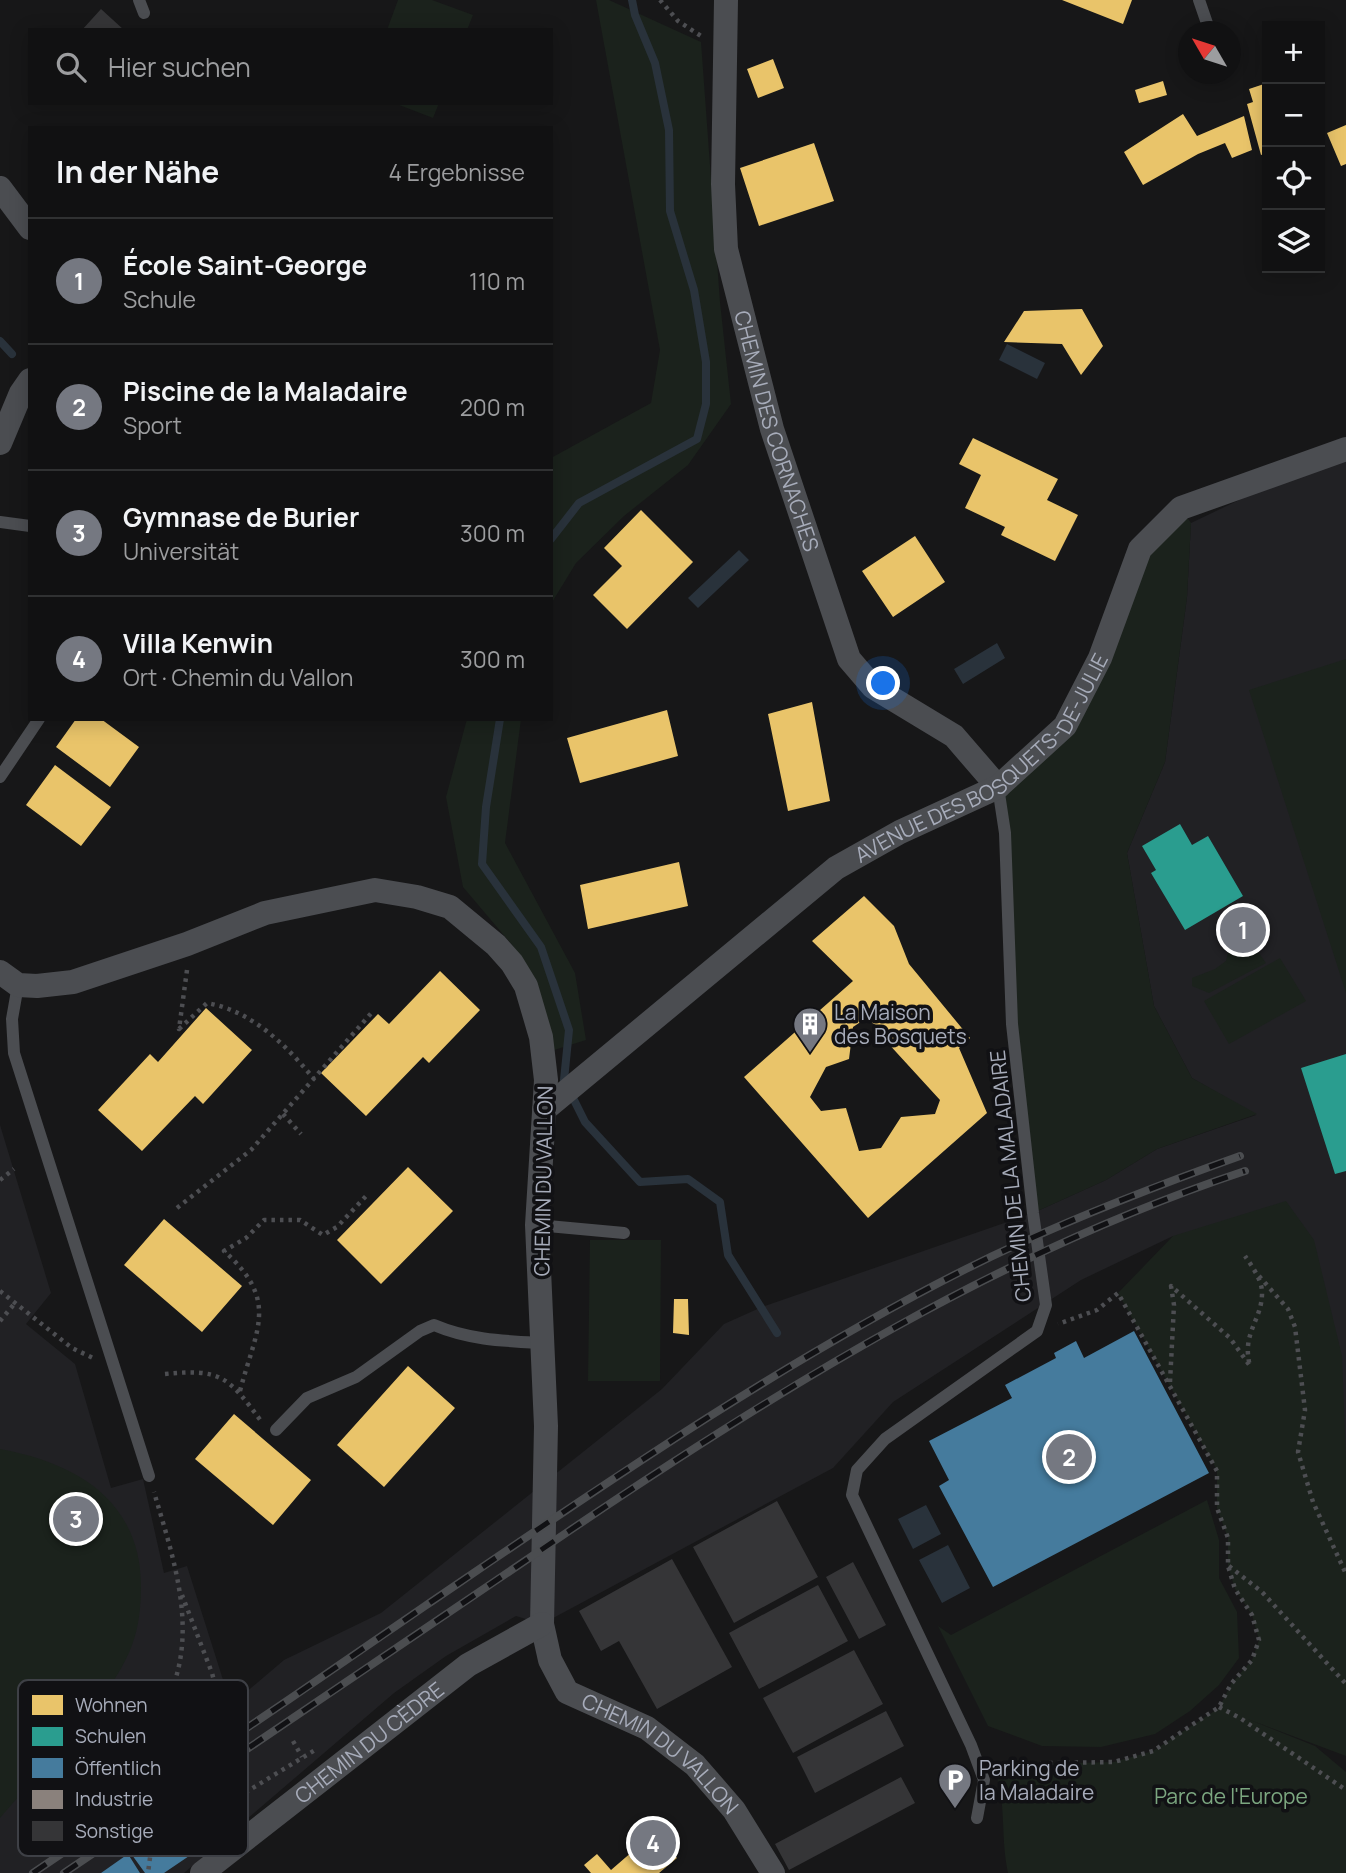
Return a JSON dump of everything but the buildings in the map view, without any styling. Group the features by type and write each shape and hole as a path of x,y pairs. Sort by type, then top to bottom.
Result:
{"street":[{"name":"CHEMIN DES CORNACHES","path":"726,0 723,184 726,249 772,429 849,659 873,687 954,736 998,787"},
{"path":"0,188 28,225"},
{"path":"0,443 15,404 28,383"},
{"name":"AVENUE DES BOSQUETS-DE-JULIE","path":"552,1103 836,868 900,832 998,787 1065,726 1101,658 1140,549 1181,508 1346,449"},
{"name":"CHEMIN DU VALLON","path":"9,978 37,986 73,982 187,944 265,913 375,890 450,906 496,945 512,963 526,986 541,1037 546,1080 552,1103 537,1226 546,1426 542,1624 550,1660 567,1692 647,1728 695,1765 734,1810 773,1873"},
{"name":"CHEMIN DU CÈDRE","path":"248,1837 468,1665 542,1624"},
{"name":"CHEMIN DU CÈDRE","path":"202,1873 224,1856"}],"lane":[{"path":"139,0 144,13"},
{"path":"1199,0 1206,21"},
{"path":"0,522 28,526"},
{"path":"0,777 38,721"},
{"name":"CHEMIN DE LA MALADAIRE","path":"977,1818 984,1780 971,1745 852,1495 852,1484 857,1470 885,1439 1037,1331 1046,1306 1012,1024 1005,833 998,787"},
{"name":"CHEMIN DU VALLON","path":"9,978 14,1053 149,1476"},
{"path":"537,1226 624,1233"},
{"path":"270,1427 307,1398 356,1377 419,1331 434,1325 460,1336 542,1343"}],"path":[{"path":"660,0 678,21 725,53"},
{"path":"187,944 187,978 179,1029 207,1003 233,1008 293,1054 314,1079"},
{"path":"177,1208 251,1150 374,1010"},
{"path":"284,1114 301,1134"},
{"path":"0,1180 14,1170"},
{"path":"240,1391 260,1321 261,1303 253,1284 224,1251 246,1238 264,1220 300,1220 323,1235 337,1227 367,1195"},
{"path":"1245,1256 1256,1273 1288,1309 1295,1327 1306,1410 1298,1452 1313,1503 1346,1574"},
{"path":"1170,1383 1174,1306 1171,1286 1230,1338 1250,1366 1245,1348 1262,1292 1256,1273"},
{"path":"0,1291 72,1348 89,1357 111,1361"},
{"path":"994,1765 1114,1762 1137,1757 1166,1744 1219,1707 1231,1684 1252,1660 1259,1640 1252,1615 1235,1589 1228,1566 1228,1538 1217,1508 1217,1471 1118,1293 1097,1310 1037,1331"},
{"path":"0,1321 15,1303"},
{"path":"165,1374 208,1373 240,1391 270,1427"},
{"path":"149,1476 181,1594 213,1680"},
{"path":"1228,1566 1262,1592 1346,1684"},
{"path":"175,1680 181,1651 181,1594"},
{"path":"1219,1707 1240,1718 1346,1790"},
{"path":"293,1741 302,1757"},
{"path":"248,1790 326,1744"}],"shaded area":[{"path":"1007,344 1045,363 1037,379 999,360"},
{"path":"1346,449 1346,1460 1343,1449 1173,1236 1081,1280 893,1402 833,1468 542,1624 516,1616 446,1656 394,1693 248,1818 248,1691 284,1660 381,1613 662,1389 724,1324 762,1307 1033,1213 1106,1180 1157,1149 1256,1115 1192,1078 1154,1006 1127,853 1165,762 1187,597 1191,523"},
{"path":"739,550 749,560 698,608 688,598"},
{"path":"997,643 1005,658 963,684 954,669"},
{"path":"0,1125 51,1293 26,1324 75,1364 111,1488 143,1479 164,1573 187,1566 223,1680 18,1680 18,1856 204,1856 184,1873 140,1873 132,1861 114,1873 0,1873"},
{"path":"926,1505 941,1534 913,1549 898,1519"},
{"path":"948,1545 970,1588 942,1603 919,1560"}],"green space":[{"path":"398,0 432,0 473,15 468,28 388,28"},
{"path":"596,0 609,0 701,42 720,302 731,404 688,465 624,516 576,563 553,601 553,457 651,403 660,350"},
{"path":"399,105 438,105 433,118"},
{"path":"1181,508 1191,523 1187,597 1165,762 1127,853 1154,1006 1192,1078 1257,1114 1157,1149 1106,1180 1033,1213 998,787 1065,725 1126,584"},
{"path":"1346,659 1346,993 1249,690"},
{"path":"466,721 521,721 505,843 575,973 586,1040 551,1051 513,946 463,887 446,797"},
{"path":"1240,942 1253,945 1266,963 1209,993 1192,986 1192,978 1215,969 1226,961 1229,948"},
{"path":"1280,958 1306,1001 1229,1044 1204,1001"},
{"name":"Parc de l'Europe","path":"1286,1201 1314,1240 1342,1356 1346,1460 1346,1756 1245,1718 1315,1746 1346,1772 1346,1873 1008,1873 1001,1792 994,1765 1114,1762 1153,1751 1219,1708 1231,1684 1252,1660 1259,1640 1252,1615 1235,1589 1228,1566 1228,1538 1217,1508 1217,1470 1118,1293 1173,1236"},
{"path":"590,1240 661,1240 660,1381 588,1381"},
{"path":"0,1449 55,1464 99,1491 117,1509 130,1531 138,1557 141,1587 140,1609 132,1645 114,1680 18,1680 18,1797 0,1818"},
{"path":"1207,1500 1219,1540 1219,1578 1237,1612 1239,1658 1219,1685 1190,1711 1155,1734 1101,1747 1042,1746 988,1726 938,1626 951,1635"}],"waterway":[{"path":"553,536 579,503 697,439 706,404 706,362 694,290 670,211 669,130 655,63 635,15 632,0"},
{"path":"0,341 12,354"},
{"path":"500,721 486,807 482,864 541,947 569,1030 564,1080 585,1122 640,1182 688,1179 720,1202 728,1255 777,1333"}],"railway":[{"path":"248,1727 623,1472 826,1345 895,1306 1033,1237 1240,1156"},
{"path":"248,1748 649,1478 812,1375 895,1327 1066,1241 1154,1204 1245,1171"},
{"path":"33,1873 58,1856"},
{"path":"64,1873 89,1856"}],"place":[{"name":"École Saint-George","path":"1243,930"},
{"name":"La Maison des Bosquets","path":"810,1054"},
{"name":"Piscine de la Maladaire","path":"1069,1457"},
{"name":"Gymnase de Burier","path":"76,1519"},
{"name":"Parking de la Maladaire","path":"955,1810"},
{"name":"Villa Kenwin","path":"653,1843"}]}
